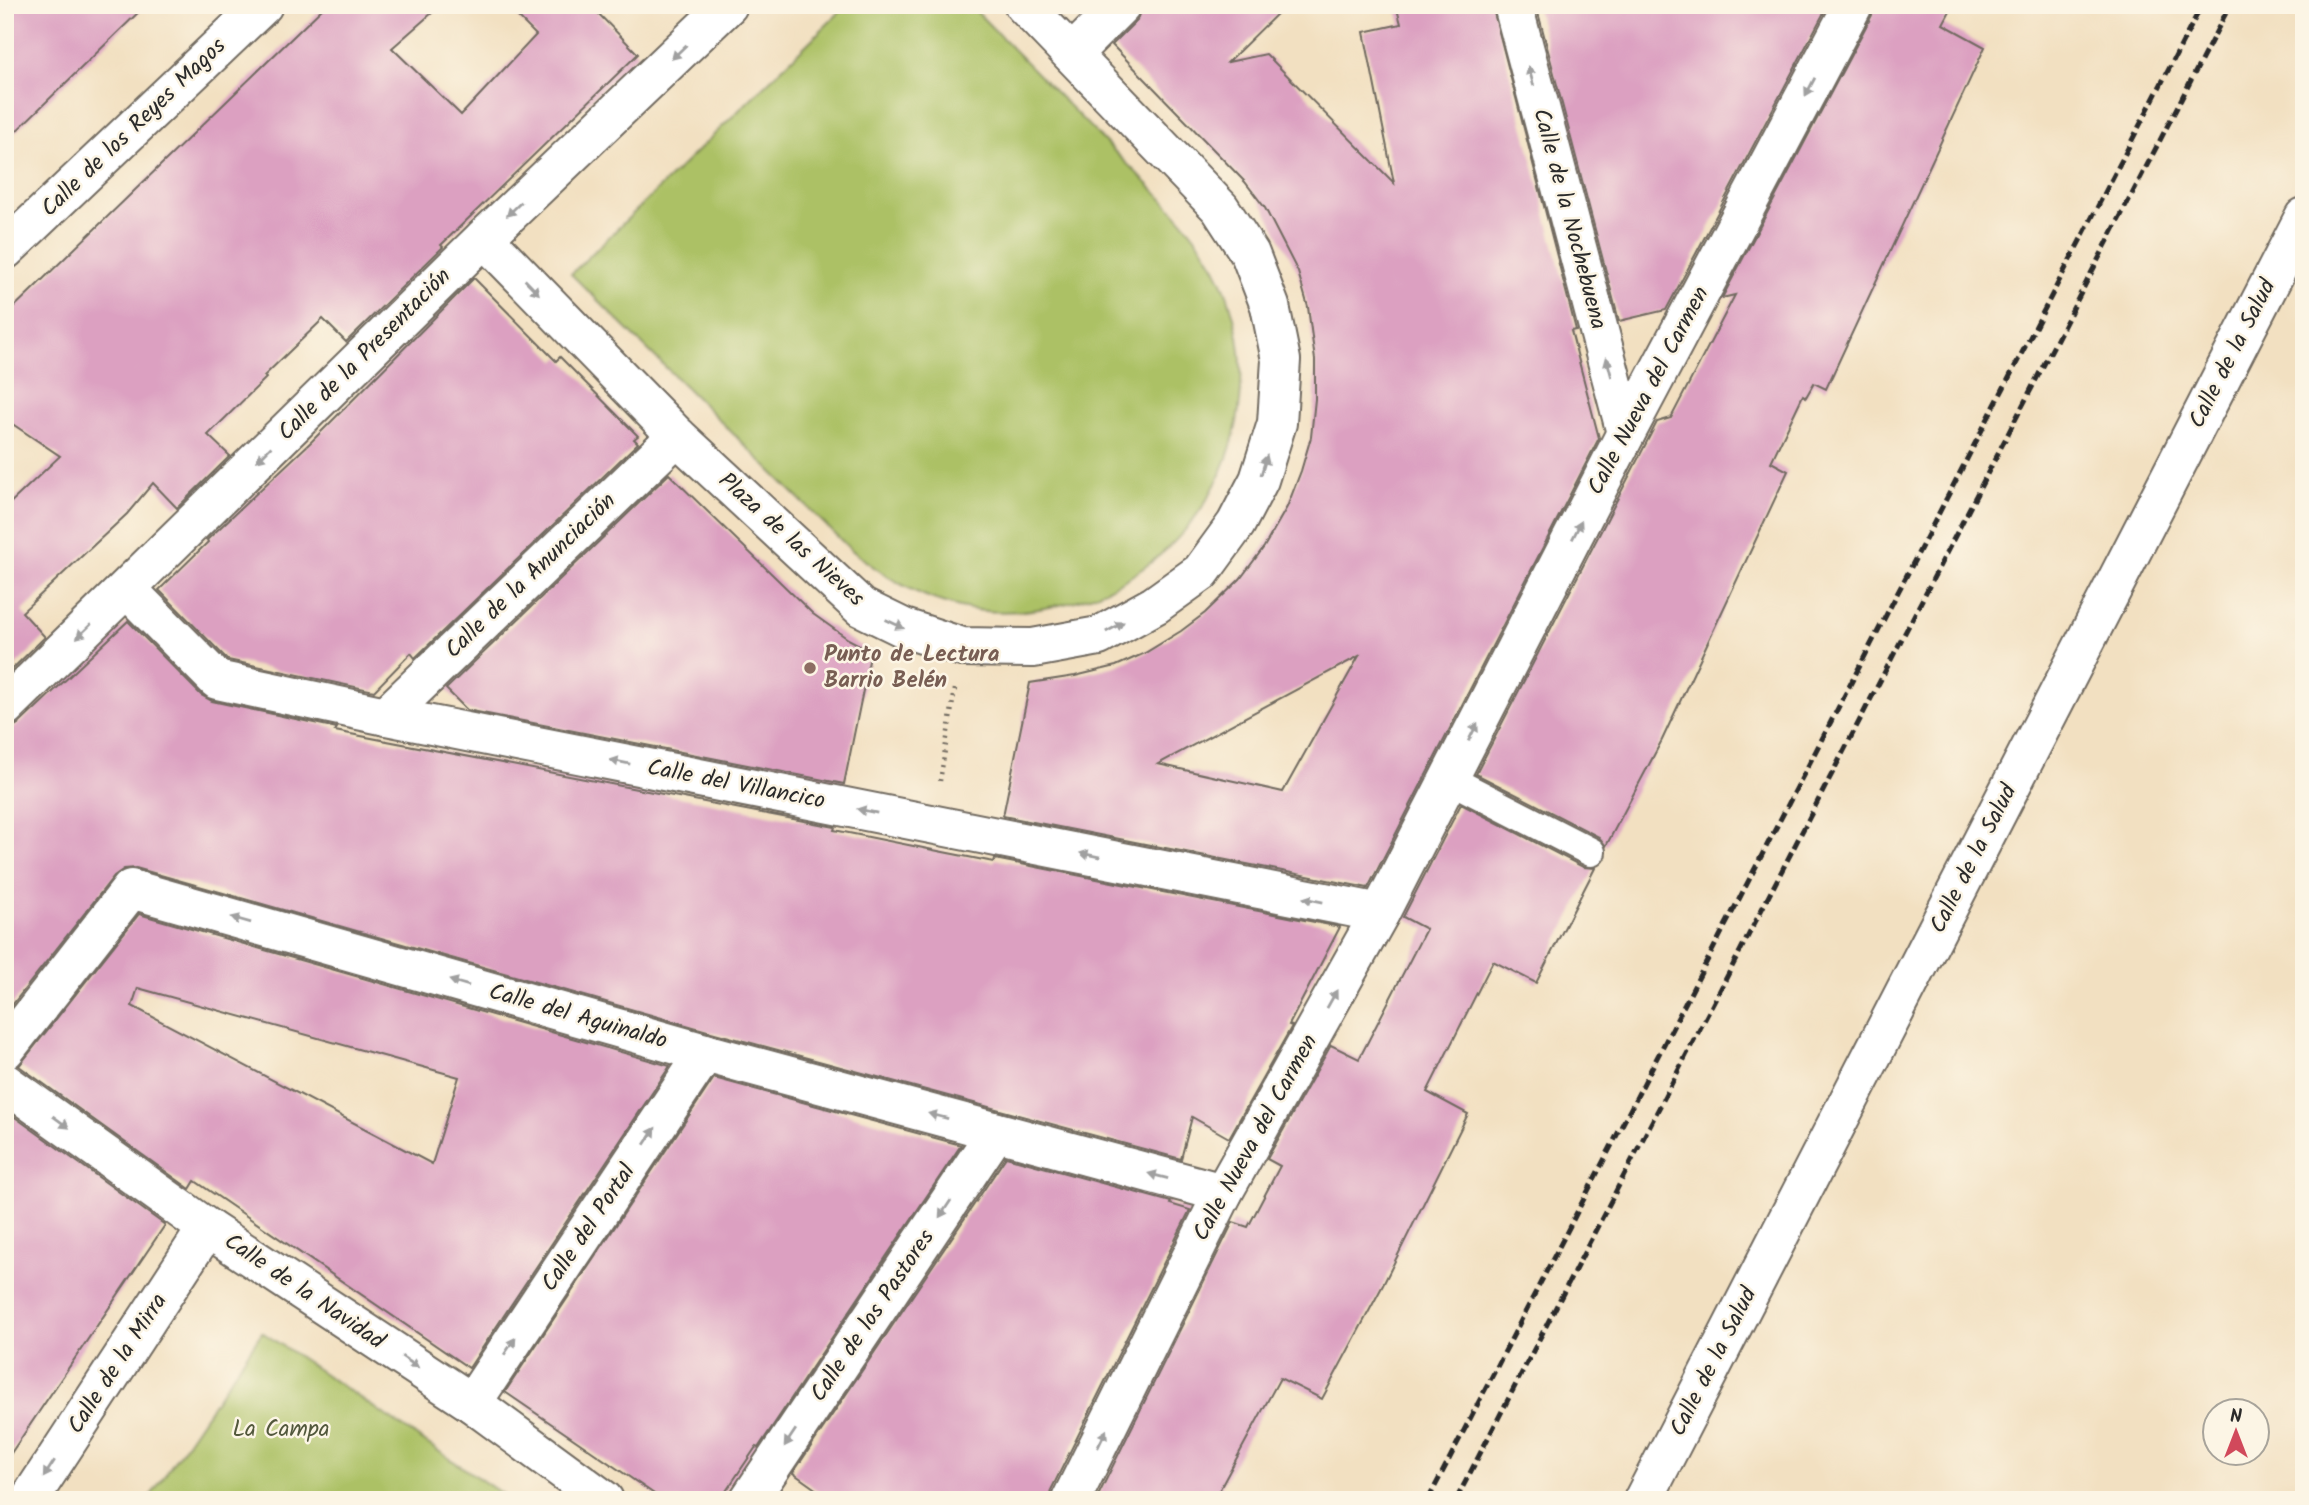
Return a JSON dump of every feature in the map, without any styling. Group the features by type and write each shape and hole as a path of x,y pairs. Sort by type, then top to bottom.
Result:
{"street":[{"name":"Calle de los Reyes Magos","path":"5,250 263,5"},
{"name":"Calle de la Presentación","path":"5,707 484,238 728,5"},
{"name":"Plaza de las Nieves","path":"484,238 677,436 861,607 904,628 961,647 1033,648 1099,636 1155,605 1201,572 1236,524 1259,480 1277,423 1281,360 1270,306 1250,254 1220,208 1024,5"},
{"path":"1072,54 1121,5"},
{"name":"Calle de la Nochebuena","path":"1513,5 1626,433"},
{"path":"1821,5 1832,45"},
{"name":"Calle Nueva del Carmen","path":"1071,1500 1223,1194 1380,913 1626,433 1853,5"},
{"name":"Calle de la Salud","path":"1643,1500 2304,217"},
{"name":"Calle de la Anunciación","path":"386,716 677,436"},
{"name":"Calle del Villancico","path":"127,589 217,680 386,716 1380,913"},
{"path":"1449,779 1591,852"},
{"name":"Calle del Aguinaldo","path":"5,1050 131,889 705,1053 1223,1194"},
{"name":"Calle del Portal","path":"472,1403 705,1053"},
{"name":"Calle de la Navidad","path":"5,1083 207,1228 472,1403 604,1500"},
{"name":"Calle de los Pastores","path":"749,1500 996,1132"},
{"name":"Calle de la Mirra","path":"29,1500 207,1228"}],"path":[{"path":"933,824 961,647"}],"green space":[{"path":"847,5 970,5 1175,212 1206,252 1228,297 1240,348 1240,399 1230,448 1211,493 1182,533 1145,567 1101,592 1050,607 994,612 929,598 888,576 849,548 571,274"},
{"name":"La Campa","path":"262,1332 511,1500 148,1500"}],"building":[{"path":"5,5 146,5 5,142"},
{"path":"326,5 441,5 392,48 461,115 536,35 506,5 590,5 638,54 441,245 443,247 346,342 323,319 264,376 266,378 208,435 230,456 177,508 153,483 127,514 22,612 45,637 5,676 5,508 60,456 5,419 5,316"},
{"path":"1142,5 1286,5 1228,62 1266,54 1394,183 1364,32 1401,24 1396,5 1492,5 1576,330 1571,331 1599,438 1368,888 1003,816 1030,683 1116,666 1145,653 1205,613 1240,579 1264,547 1287,507 1311,437 1315,360 1308,307 1298,272 1265,208 1245,182 1112,45 1137,20","holes":["1359,656 1283,792 1158,764"]},
{"path":"1536,5 1828,5 1666,310 1619,321"},
{"path":"1875,5 1953,5 1943,24 1985,47 1826,389 1814,383 1806,397 1803,395 1771,462 1788,471 1662,740 1606,846 1599,837 1476,774 1657,422 1671,418 1735,295 1722,298"},
{"path":"474,278 556,361 560,357 638,436 634,439 638,443 415,658 411,653 374,691 228,660 159,590"},
{"path":"669,474 813,614 848,639 871,651 844,784 467,710 446,689"},
{"path":"128,621 201,695 212,701 337,728 335,731 835,827 834,830 994,862 995,859 1340,927 1289,1025 1292,1026 1229,1138 1192,1117 1181,1159 711,1032 136,868 124,869 114,876 5,1014 5,728 20,723"},
{"path":"1461,804 1583,867 1595,868 1536,983 1493,961 1427,1092 1468,1114 1383,1285 1322,1399 1280,1378 1214,1500 1096,1500 1233,1222 1248,1227 1280,1166 1267,1159 1331,1045 1359,1059 1426,929 1403,917"},
{"path":"139,914 670,1066 469,1368 195,1181 190,1189 19,1066","holes":["138,988 459,1077 432,1164 132,1006"]},
{"path":"714,1078 961,1145 758,1448 756,1447 720,1500 663,1500 505,1392"},
{"path":"5,1110 165,1225 5,1462"},
{"path":"1006,1157 1171,1202 1170,1204 1190,1210 1051,1490 1049,1500 831,1500 793,1473"}],"railway":[{"path":"1428,1500 2202,5"},
{"path":"1456,1500 2230,5"}],"place":[{"name":"Punto de Lectura Barrio Belén","path":"810,668"}]}
